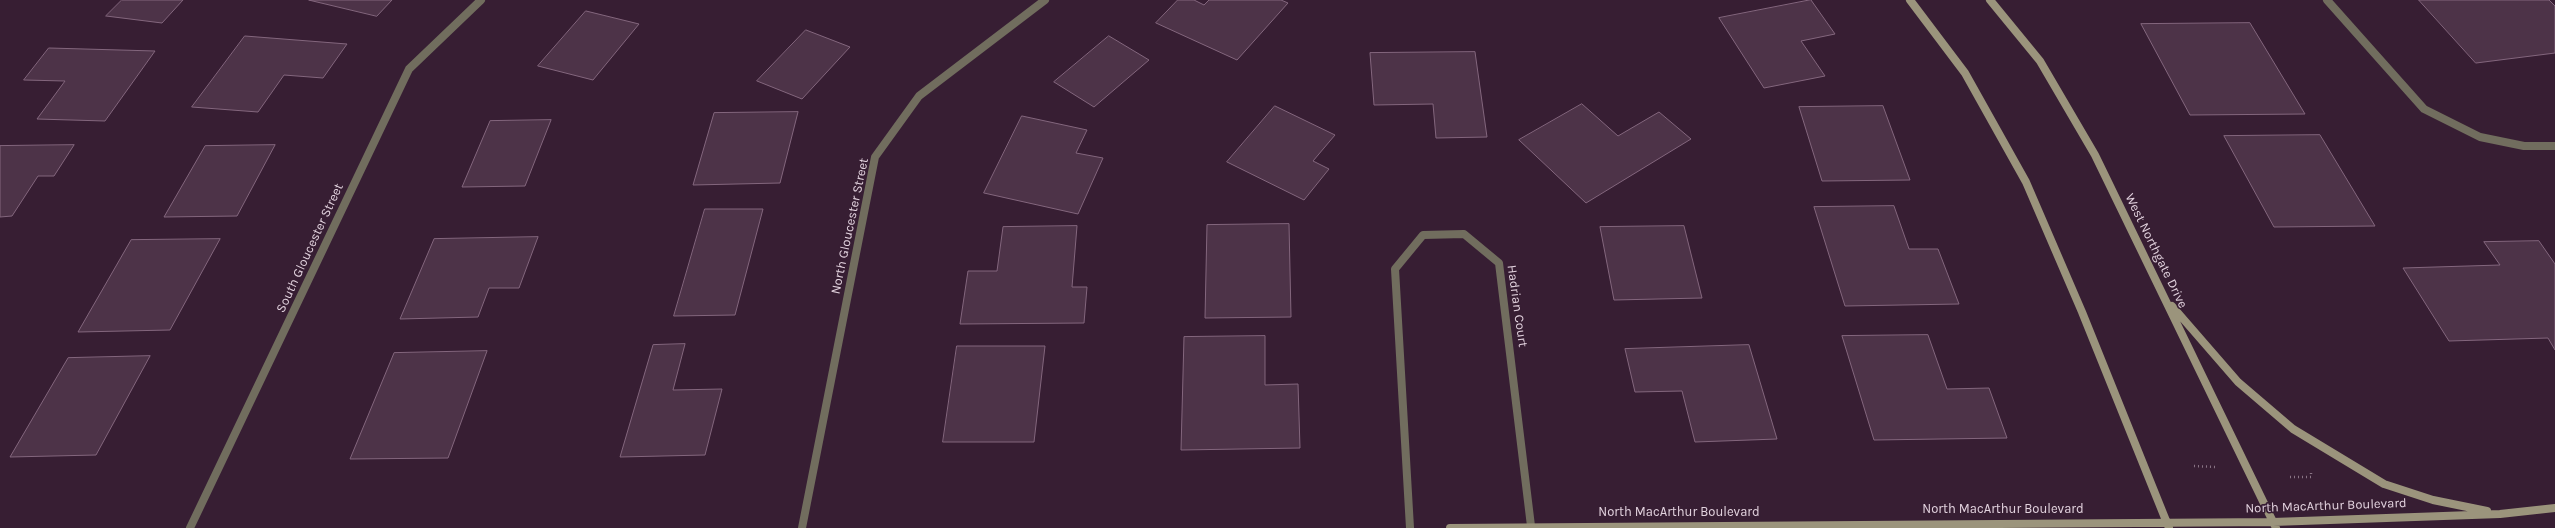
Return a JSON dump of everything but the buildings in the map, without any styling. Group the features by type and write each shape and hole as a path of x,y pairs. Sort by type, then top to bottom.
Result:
{"main road":[{"path":"1910,0 1965,73 2026,182 2082,312 2168,525"},
{"name":"West Northgate Drive","path":"1990,0 2040,61 2095,155 2274,525"},
{"path":"2165,297 2238,382 2293,429 2384,484 2433,500 2500,514"},
{"name":"North MacArthur Boulevard","path":"1450,528 1531,526 2274,525 2500,514 2555,508"}],"street":[{"name":"South Gloucester Street","path":"190,528 409,69 480,0"},
{"name":"North Gloucester Street","path":"802,528 875,157 919,96 1045,0"},
{"path":"2327,0 2424,109 2480,137 2524,146 2555,146"},
{"name":"Hadrian Court","path":"1410,528 1395,269 1423,235 1464,234 1499,263 1531,526"}],"path":[{"path":"2194,466 2216,467"},
{"path":"2290,477 2311,477"}]}
